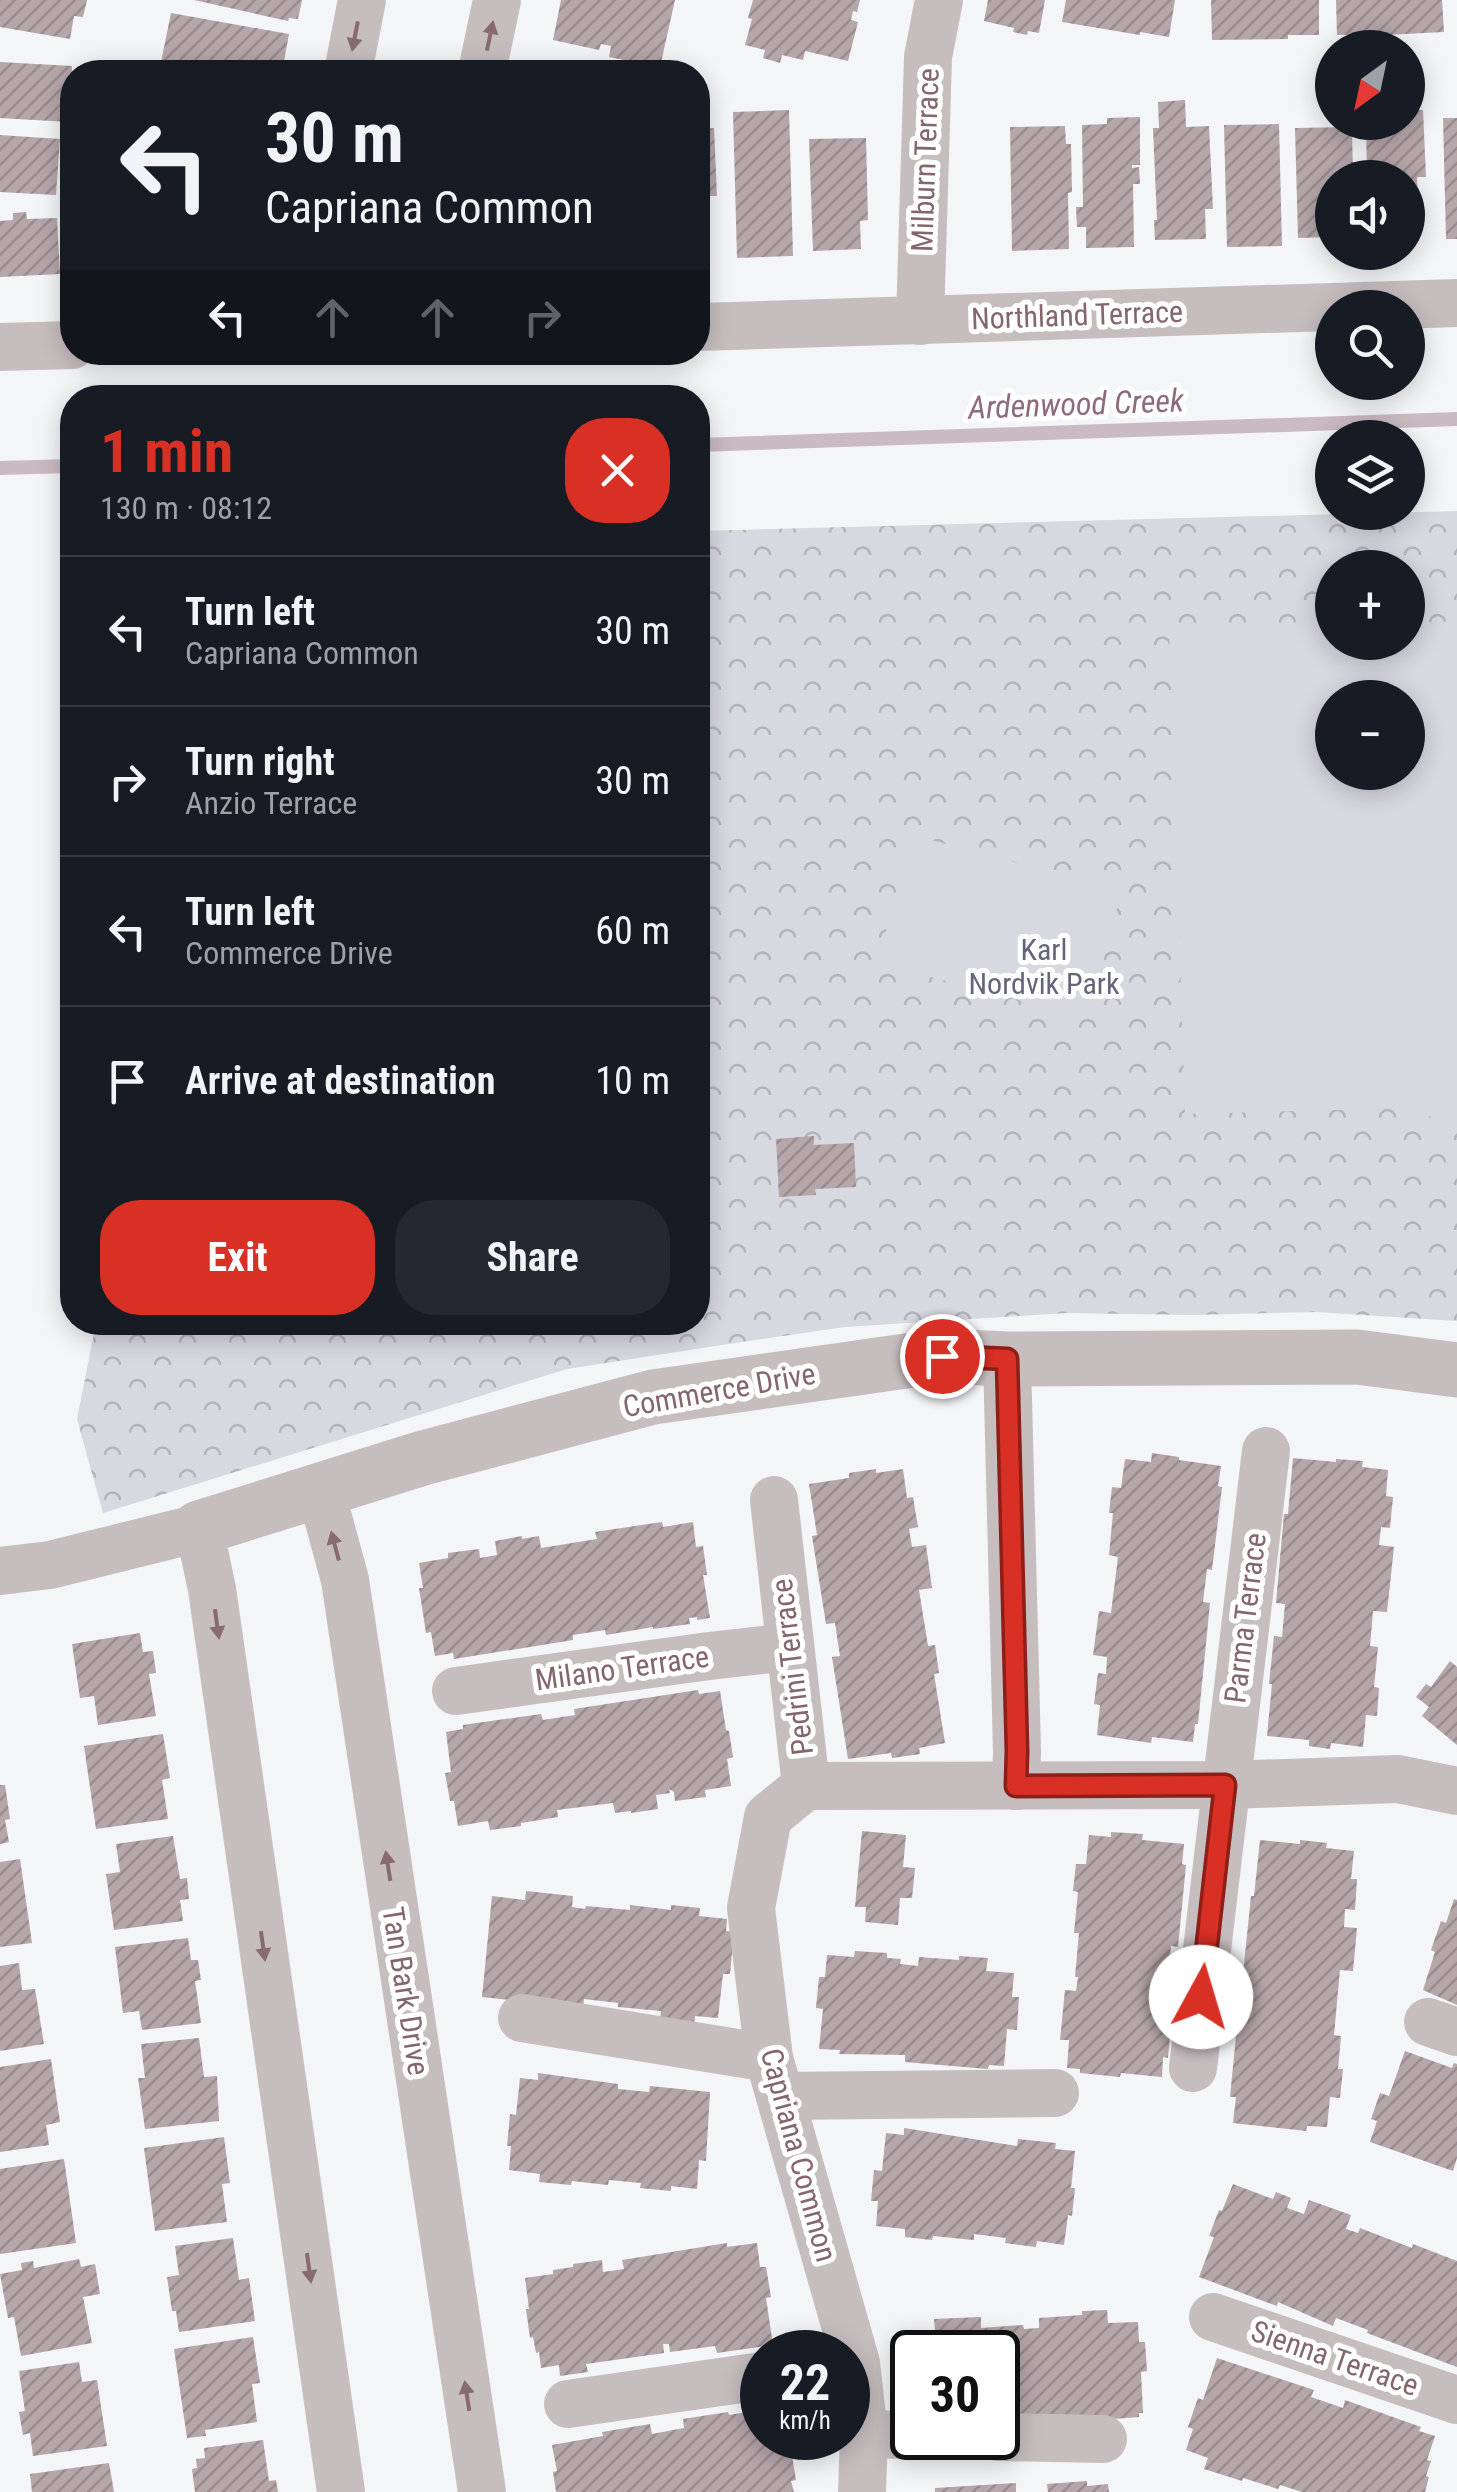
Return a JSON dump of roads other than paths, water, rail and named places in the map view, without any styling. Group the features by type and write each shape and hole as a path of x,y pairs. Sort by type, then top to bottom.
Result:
{"street":[{"path":"350,60 362,0"},
{"path":"484,60 497,0"},
{"name":"Milburn Terrace","path":"920,320 928,57 939,0"},
{"name":"Northland Terrace","path":"710,327 1457,302"},
{"path":"0,347 60,345"},
{"name":"Commerce Drive","path":"0,1571 50,1565 199,1528 423,1458 652,1397 942,1356 1357,1357 1457,1370"},
{"path":"1007,1359 1016,1786"},
{"name":"Parma Terrace","path":"1193,2068 1266,1452"},
{"name":"Tan Bark Drive","path":"320,1492 345,1580 482,2492"},
{"name":"Pedrini Terrace","path":"768,1816 806,1786 774,1500"},
{"path":"199,1528 212,1589 341,2492"},
{"name":"Milano Terrace","path":"456,1691 789,1647"},
{"path":"806,1786 1225,1785 1398,1779 1457,1791"},
{"name":"Capriana Common","path":"768,1816 751,1908 775,2077 843,2330"},
{"path":"522,2018 775,2077 1055,2093"},
{"name":"Sienna Terrace","path":"1213,2316 1457,2400"},
{"path":"568,2404 740,2379"},
{"path":"1020,2437 1103,2439"},
{"name":"Capriana Common","path":"862,2492 863,2460"}],"waterway":[{"name":"Ardenwood Creek","path":"710,445 1457,419"},
{"name":"Ardenwood Creek","path":"0,468 60,466"}],"park label":[{"name":"Karl Nordvik Park","path":"1044,966"}]}
